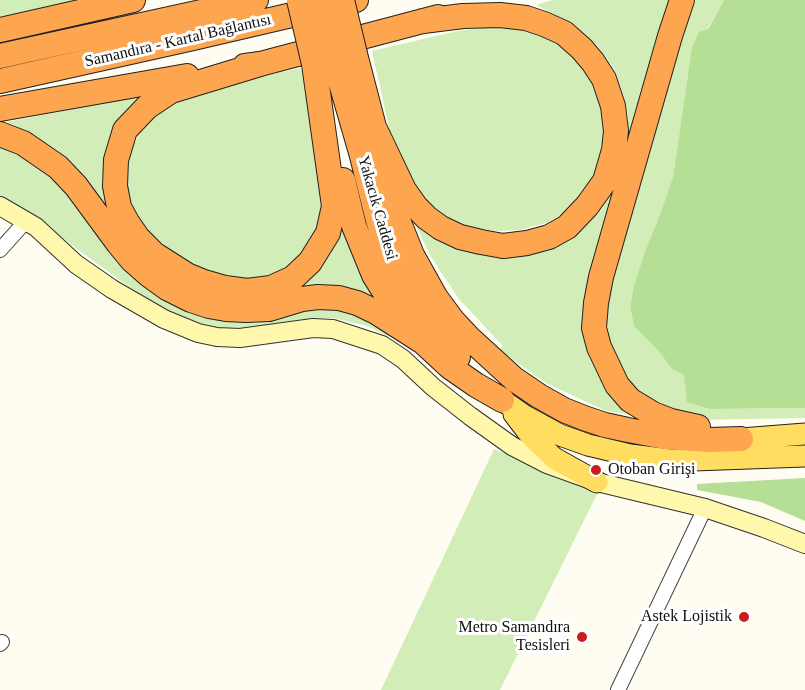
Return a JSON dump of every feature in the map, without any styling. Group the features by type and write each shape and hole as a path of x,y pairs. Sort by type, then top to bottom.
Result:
{"highway":[{"path":"0,30 133,0"},
{"name":"Samandıra - Kartal Bağlantısı","path":"0,56 256,0"},
{"path":"298,0 334,59"},
{"path":"320,0 334,59 354,226 374,275 394,307 423,342 450,367 502,400"},
{"path":"342,0 334,59 334,206 328,233 310,262 293,278 271,288 247,291 204,282 187,275 154,254 138,238 127,222 120,207 115,186 116,160 125,130 147,107 171,91 260,64 423,21 501,0"},
{"name":"Samandıra - Kartal Bağlantısı","path":"0,81 356,0"},
{"path":"682,0 601,277 594,328 599,347 617,385 630,400 653,414 671,421 741,439"},
{"path":"374,127 405,190 416,207 441,228 460,237 481,242 503,246 549,237 567,227 587,206 605,181 614,150 616,131 613,106 604,79 593,62 570,38 544,24 518,17 463,16 423,21"},
{"name":"Yakacık Caddesi","path":"334,59 374,127 396,215 412,255 436,298 468,337 514,379 564,410 605,425 665,437 709,440 741,439"},
{"name":"Yakacık Caddesi","path":"334,59 378,220 393,265 406,291 444,342 502,400"},
{"path":"0,109 260,64"},
{"path":"0,134 23,143 58,167 76,186 132,260 167,288 191,300 209,306 246,310 269,309 302,299 339,298 376,312 423,342"}],"main road":[{"path":"0,206 36,227 76,264 112,289 164,319 198,333 217,337 240,338 313,328 333,329 382,345 403,359 470,416 512,446 554,467 597,482 705,508 805,544"},
{"name":"Yakacık Caddesi","path":"502,400 525,416 560,435 588,445 630,455 670,460 805,456"},
{"path":"502,400 530,435 554,458 597,482"},
{"name":"Yakacık Caddesi","path":"741,439 805,434"}],"street":[{"path":"0,250 26,221"},
{"path":"618,690 705,508"}],"green space":[{"path":"0,0 76,0 0,19"},
{"path":"553,0 670,0 661,24 628,143 628,116 615,70 598,46 574,24 536,5"},
{"path":"696,0 724,0 707,29 688,77 673,177 633,289 630,307 634,326 672,369 684,375 710,409 805,408 805,418 691,420 641,397 612,358 605,308 676,45"},
{"path":"724,0 805,0 805,408 710,409 687,402 684,375 672,369 634,326 630,307 645,251 673,177 692,48 699,32 708,29"},
{"path":"500,25 529,28 553,38 591,73 606,110 605,159 584,193 570,210 546,223 519,230 497,231 471,228 452,220 430,204 414,187 391,136 372,51 458,31"},
{"path":"301,68 321,165 325,201 312,245 285,271 268,278 232,279 209,273 185,262 142,224 128,197 126,177 131,151 140,131 153,115 169,105 210,88"},
{"path":"140,96 120,119 107,146 103,177 105,204 74,166 57,150 34,135 7,122"},
{"path":"0,144 24,150 59,181 129,272 184,310 249,322 306,308 334,304 395,331 389,337 367,326 333,318 306,319 251,330 209,328 176,318 132,289 17,205 0,197"},
{"path":"616,182 584,316 640,417 604,410 546,383 499,350 503,346 459,299 431,257 406,205 510,253"},
{"path":"342,213 388,305 289,288"},
{"path":"494,449 598,492 500,690 381,690"},
{"path":"805,478 805,521 761,502 697,490 697,484"}],"place":[{"name":"Otoban Girişi","path":"596,470"},
{"name":"Astek Lojistik","path":"744,617"},
{"name":"Metro Samandıra Tesisleri","path":"582,637"}]}
